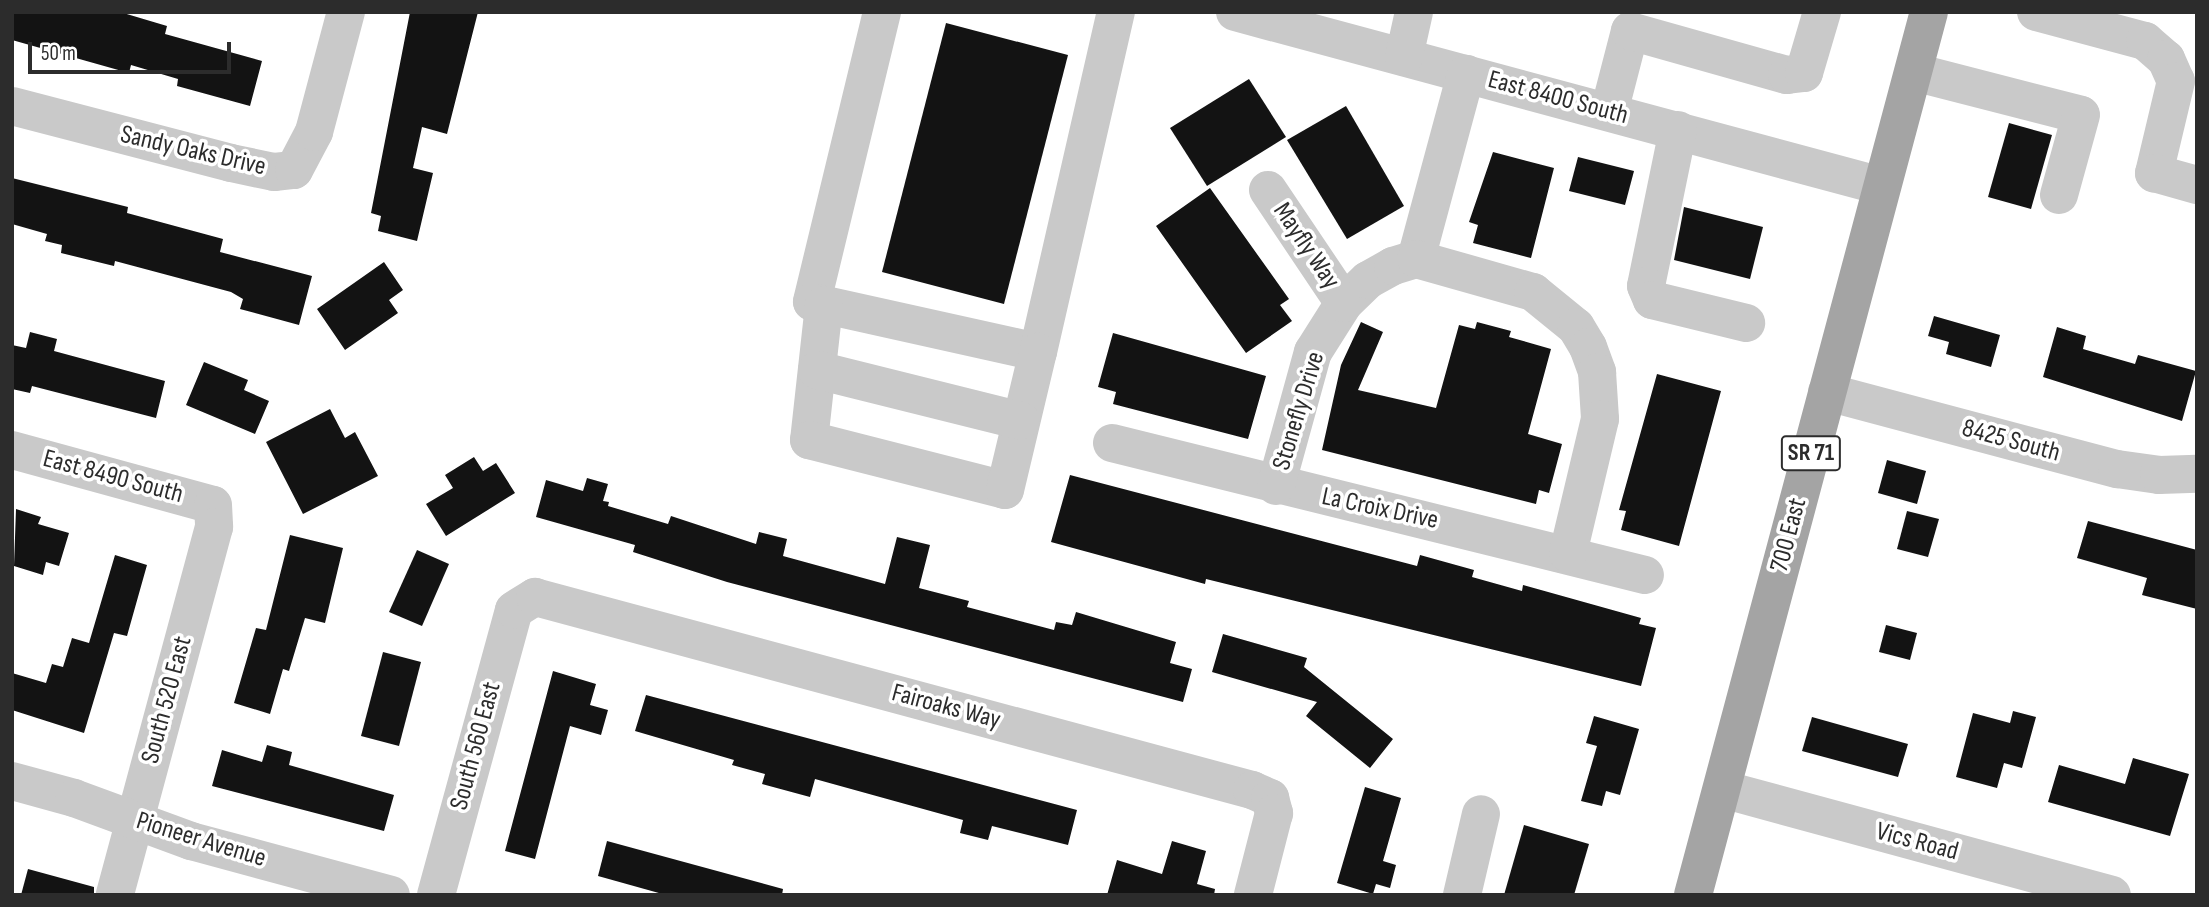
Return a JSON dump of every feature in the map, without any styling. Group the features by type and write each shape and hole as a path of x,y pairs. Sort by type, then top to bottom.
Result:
{"main road":[{"name":"700 East","path":"1693,895 1929,12"}],"street":[{"name":"Sandy Oaks Drive","path":"12,106 231,163 274,172 294,170 314,132 346,12"},
{"path":"882,12 811,302 1038,352"},
{"path":"824,305 809,440 1004,491 1116,12"},
{"name":"East 8400 South","path":"1235,12 1881,186"},
{"path":"1404,57 1414,12"},
{"path":"1609,112 1630,31 1787,75 1804,73 1822,12"},
{"path":"2036,12 2145,41 2166,59 2175,88 2154,173 2197,185"},
{"path":"1914,72 2081,115 2059,195"},
{"path":"1466,74 1416,260 1533,292 1576,327 1597,372 1601,397 1587,478 1568,553 1645,575"},
{"path":"1678,130 1646,286 1652,300 1746,323"},
{"name":"Mayfly Way","path":"1268,190 1344,303"},
{"name":"Stonefly Drive","path":"1276,486 1313,352 1344,303 1385,271 1416,260"},
{"path":"817,370 1021,421"},
{"name":"8425 South","path":"1827,392 2117,469 2159,475 2197,474"},
{"name":"La Croix Drive","path":"1112,443 1276,486 1568,553"},
{"name":"East 8490 South","path":"12,450 213,505"},
{"name":"South 520 East","path":"115,895 214,527 213,505"},
{"name":"Fairoaks Way","path":"524,601 535,597 1252,790 1270,798 1274,813 1253,895"},
{"name":"South 560 East","path":"436,895 514,610 524,601"},
{"name":"Pioneer Avenue","path":"12,781 74,797 191,841 391,895"},
{"name":"Vics Road","path":"1722,789 2112,895"},
{"path":"1462,895 1482,814"}],"building":[{"path":"12,12 120,12 167,26 165,34 262,61 250,106 177,86 178,79 131,65 129,73 12,40"},
{"path":"410,12 478,12 447,134 422,127 413,168 433,173 417,241 378,231 381,216 371,213"},
{"path":"946,23 1068,55 1004,304 882,272"},
{"path":"1249,79 1286,137 1207,186 1170,128"},
{"path":"1346,106 1404,206 1347,239 1287,140"},
{"path":"2009,123 2052,135 2031,209 1988,197"},
{"path":"1493,152 1554,168 1531,258 1473,243 1478,225 1469,222"},
{"path":"1578,157 1634,171 1625,205 1569,191"},
{"path":"12,178 128,207 127,213 223,239 220,252 312,276 299,325 240,309 243,299 231,292 115,261 114,266 61,253 62,245 45,241 47,234 12,224"},
{"path":"1210,188 1289,299 1280,305 1292,321 1246,353 1156,226"},
{"path":"1684,207 1763,227 1750,279 1674,260"},
{"path":"384,262 403,290 389,300 398,313 345,350 317,309"},
{"path":"1934,316 2000,335 1991,367 1946,354 1949,342 1928,336"},
{"path":"1361,322 1383,332 1358,390 1436,408 1459,325 1475,329 1477,322 1511,331 1509,337 1551,349 1528,434 1562,444 1549,493 1539,490 1536,504 1322,450 1341,365"},
{"path":"2057,327 2086,336 2083,349 2135,364 2138,355 2196,371 2182,421 2043,377"},
{"path":"30,332 57,339 54,351 165,381 156,418 32,386 30,393 12,389 12,345 26,348"},
{"path":"1113,333 1266,376 1248,439 1113,404 1116,392 1098,387"},
{"path":"204,362 248,380 244,390 269,401 255,434 186,405"},
{"path":"1657,374 1721,391 1679,546 1621,530 1626,511 1619,510"},
{"path":"330,409 345,438 355,432 378,476 303,514 266,442"},
{"path":"474,457 483,471 496,463 515,493 446,536 426,504 453,488 445,475"},
{"path":"1887,460 1926,471 1917,504 1878,493"},
{"path":"1070,475 1417,566 1420,555 1474,570 1472,577 1522,591 1523,585 1641,618 1639,624 1656,628 1641,686 1206,579 1205,584 1051,542"},
{"path":"587,478 608,484 603,501 609,502 608,506 668,524 671,516 756,544 759,532 787,539 783,556 885,584 897,537 930,545 919,588 969,601 967,607 1054,630 1056,622 1072,625 1076,612 1176,642 1170,663 1192,669 1183,702 727,582 633,552 635,545 536,517 546,480 583,491"},
{"path":"16,509 41,517 38,524 69,533 59,566 46,562 43,575 14,566"},
{"path":"1907,511 1939,519 1928,557 1897,549"},
{"path":"2088,521 2197,550 2197,609 2142,595 2147,578 2077,558"},
{"path":"290,535 343,548 325,623 305,618 289,671 283,669 270,714 234,703 256,628 266,630"},
{"path":"417,550 449,564 422,626 389,612"},
{"path":"115,555 147,565 127,636 114,633 84,733 12,710 12,673 46,683 52,664 63,667 72,638 89,643"},
{"path":"1886,625 1917,633 1910,660 1879,652"},
{"path":"1223,634 1307,658 1304,667 1393,739 1370,768 1306,716 1317,702 1212,672"},
{"path":"383,652 421,662 399,746 361,736"},
{"path":"553,671 596,684 590,705 608,710 601,735 570,726 535,859 505,851"},
{"path":"646,695 1077,810 1068,845 992,826 988,840 960,833 963,820 815,779 810,797 762,784 765,774 732,765 734,760 635,731"},
{"path":"2013,711 2036,717 2022,768 2004,763 1997,788 1956,777 1973,713 2010,723"},
{"path":"1594,716 1639,729 1620,795 1606,791 1602,806 1581,801 1597,746 1586,743"},
{"path":"1812,717 1908,744 1898,777 1802,751"},
{"path":"267,745 292,752 289,765 394,795 384,831 212,786 222,750 262,762"},
{"path":"2133,758 2189,774 2170,836 2048,802 2059,765 2125,784"},
{"path":"1365,787 1401,798 1383,861 1396,865 1390,888 1376,884 1373,894 1337,883"},
{"path":"1524,825 1589,844 1574,895 1504,895"},
{"path":"607,841 783,889 782,895 666,895 598,876"},
{"path":"1172,841 1206,851 1197,884 1215,889 1214,895 1107,895 1117,860 1162,874"},
{"path":"28,869 94,887 94,895 21,895"}]}
